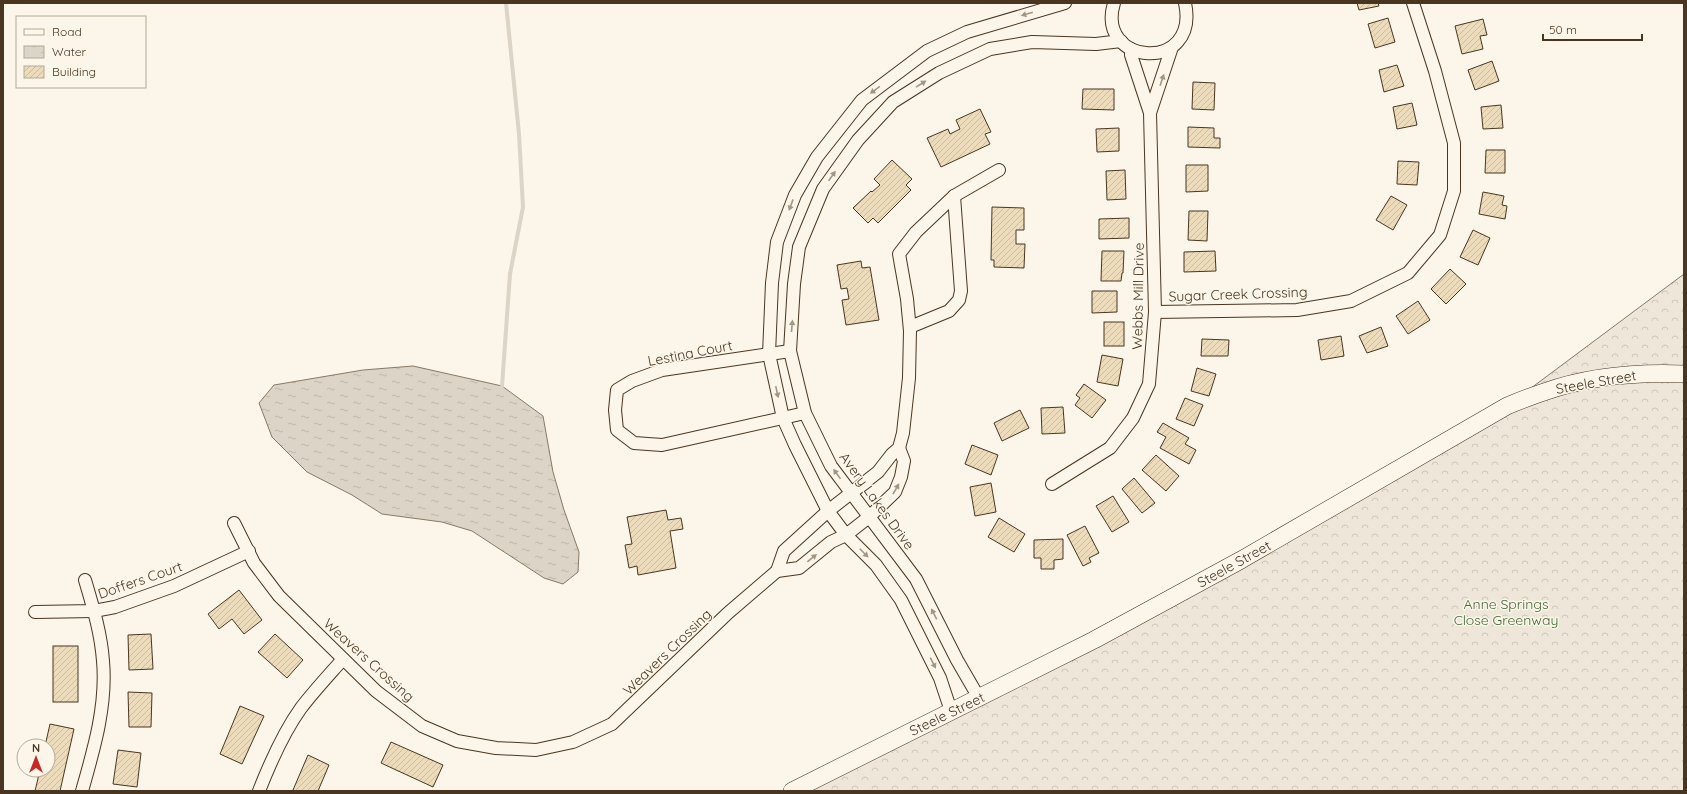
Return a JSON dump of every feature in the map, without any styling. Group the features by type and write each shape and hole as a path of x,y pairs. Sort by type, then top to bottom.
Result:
{"street":[{"path":"951,711 940,678 901,600 876,565 846,535 828,511 783,418 769,354 772,283 777,242 795,195 803,180 817,157 862,100 927,52 967,32 1064,3"},
{"path":"1114,3 1112,17 1113,28 1121,41 1138,53 1150,54 1162,53 1172,47 1180,38 1186,28 1187,16 1185,3"},
{"name":"Sugar Creek Crossing","path":"1155,312 1297,310 1351,301 1408,273 1431,246 1440,235 1454,191 1454,143 1435,71 1413,3"},
{"name":"Avery Lakes Drive","path":"979,698 957,660 916,579 831,466 805,413 790,351 794,284 799,247 823,189 858,140 893,102 939,73 990,50 1032,42 1096,44 1121,41"},
{"name":"Webbs Mill Drive","path":"1150,113 1172,47"},
{"name":"Webbs Mill Drive","path":"1052,484 1110,448 1133,418 1150,384 1155,312 1150,113 1131,54 1131,49"},
{"path":"899,448 904,461 902,477 895,492 869,517 846,535 831,542 799,568 777,571 784,551 828,511 852,494 878,472 892,454 899,448 903,433 909,378 910,327 899,254 916,232 954,196 999,170"},
{"path":"803,180 823,189"},
{"path":"910,327 949,311 959,300 961,291 954,196"},
{"path":"769,354 790,351"},
{"name":"Lestina Court","path":"769,354 662,370 632,381 617,390 615,410 617,430 634,443 662,445 783,418"},
{"name":"Steele Street","path":"792,791 1094,640 1241,560 1507,406 1545,391 1580,382 1619,375 1659,373 1684,374"},
{"path":"783,418 805,413"},
{"name":"Weavers Crossing","path":"234,523 254,563 279,596 376,691 422,726 457,741 496,748 536,750 573,742 612,724 728,613 777,571"},
{"name":"Doffers Court","path":"35,612 94,611 114,607 174,586 248,551"},
{"path":"82,791 96,740 103,700 103,662 99,631 85,580"},
{"path":"259,791 282,740 301,709 321,683 343,659"}],"green space":[{"name":"Anne Springs Close Greenway","path":"1684,274 1684,791 792,791 880,747 1507,406"}],"water":[{"path":"413,366 502,386 543,416 553,472 564,510 579,552 578,572 563,584 544,578 472,531 442,522 382,514 352,495 307,472 272,437 259,403 274,385 363,370"}],"building":[{"path":"1357,3 1378,3 1379,6 1359,10"},
{"path":"1388,18 1395,42 1375,48 1368,24"},
{"path":"1483,19 1487,35 1480,36 1483,49 1462,54 1455,26"},
{"path":"1492,61 1499,81 1475,90 1468,70"},
{"path":"1397,65 1404,86 1384,92 1379,70"},
{"path":"1193,82 1215,83 1214,110 1192,109"},
{"path":"1083,89 1114,89 1114,110 1082,109"},
{"path":"1412,103 1417,125 1397,129 1393,107"},
{"path":"1501,105 1503,128 1483,129 1481,107"},
{"path":"980,109 991,132 985,134 990,144 941,167 927,138 948,129 950,134 960,129 956,120"},
{"path":"1188,127 1214,128 1214,138 1220,138 1220,148 1188,147"},
{"path":"1119,128 1119,151 1097,152 1096,129"},
{"path":"1486,150 1505,150 1505,173 1485,173"},
{"path":"892,160 912,179 906,185 911,190 878,223 873,218 868,223 853,208 871,191 872,192 880,185 874,179"},
{"path":"1398,161 1419,162 1417,185 1397,184"},
{"path":"1186,165 1208,165 1208,191 1186,192"},
{"path":"1125,170 1126,199 1107,200 1106,171"},
{"path":"1483,192 1504,196 1502,205 1507,206 1505,219 1479,214"},
{"path":"1391,196 1407,205 1393,230 1376,220"},
{"path":"992,207 1024,208 1024,230 1016,230 1016,244 1025,244 1024,268 994,267 994,260 991,260"},
{"path":"1189,211 1208,211 1207,241 1188,240"},
{"path":"1129,218 1129,238 1099,239 1099,219"},
{"path":"1473,230 1490,238 1478,265 1460,257"},
{"path":"1102,251 1124,251 1121,281 1101,281"},
{"path":"1215,251 1216,271 1184,272 1184,252"},
{"path":"861,261 862,268 870,267 879,320 846,325 842,300 849,299 847,288 841,289 837,265"},
{"path":"1450,269 1466,284 1446,304 1431,289"},
{"path":"1092,291 1117,291 1117,312 1092,313"},
{"path":"1418,301 1430,320 1408,334 1396,316"},
{"path":"1104,322 1124,322 1124,346 1104,346"},
{"path":"1381,327 1388,346 1367,353 1359,336"},
{"path":"1341,336 1344,356 1321,360 1318,340"},
{"path":"1202,339 1229,340 1228,356 1201,356"},
{"path":"1102,355 1123,359 1118,386 1097,382"},
{"path":"1197,368 1216,374 1209,396 1191,391"},
{"path":"1084,384 1106,400 1092,418 1075,405 1080,398 1076,395"},
{"path":"1185,398 1203,405 1194,426 1176,419"},
{"path":"1063,407 1065,433 1042,434 1041,408"},
{"path":"1020,410 1029,428 1002,441 994,423"},
{"path":"1163,423 1189,438 1185,444 1196,450 1189,464 1160,448 1166,437 1157,432"},
{"path":"972,445 998,455 991,475 965,464"},
{"path":"1156,455 1179,476 1166,491 1142,470"},
{"path":"1134,478 1155,503 1142,513 1122,489"},
{"path":"991,483 996,512 975,516 970,487"},
{"path":"1113,496 1129,522 1112,532 1096,506"},
{"path":"666,510 668,520 681,518 683,529 670,531 676,568 638,575 637,566 629,568 625,545 632,544 627,517"},
{"path":"999,518 1025,534 1014,552 988,537"},
{"path":"1085,526 1099,553 1089,558 1091,562 1083,566 1067,535"},
{"path":"1063,539 1063,559 1054,560 1054,569 1041,569 1041,558 1034,558 1034,540"},
{"path":"239,590 262,620 244,634 232,619 219,629 208,614"},
{"path":"151,634 153,669 129,670 128,635"},
{"path":"275,634 303,660 287,678 258,652"},
{"path":"53,646 78,646 78,702 53,702"},
{"path":"128,692 152,693 151,727 129,727"},
{"path":"240,706 264,716 242,764 220,754"},
{"path":"50,724 74,729 60,791 35,791 38,778 56,778 56,738 47,738"},
{"path":"391,742 443,765 433,787 381,763"},
{"path":"118,750 141,753 137,787 113,784"},
{"path":"308,755 329,765 318,791 293,790"}],"waterway":[{"path":"502,386 510,274 523,207 519,134 506,3"}]}
